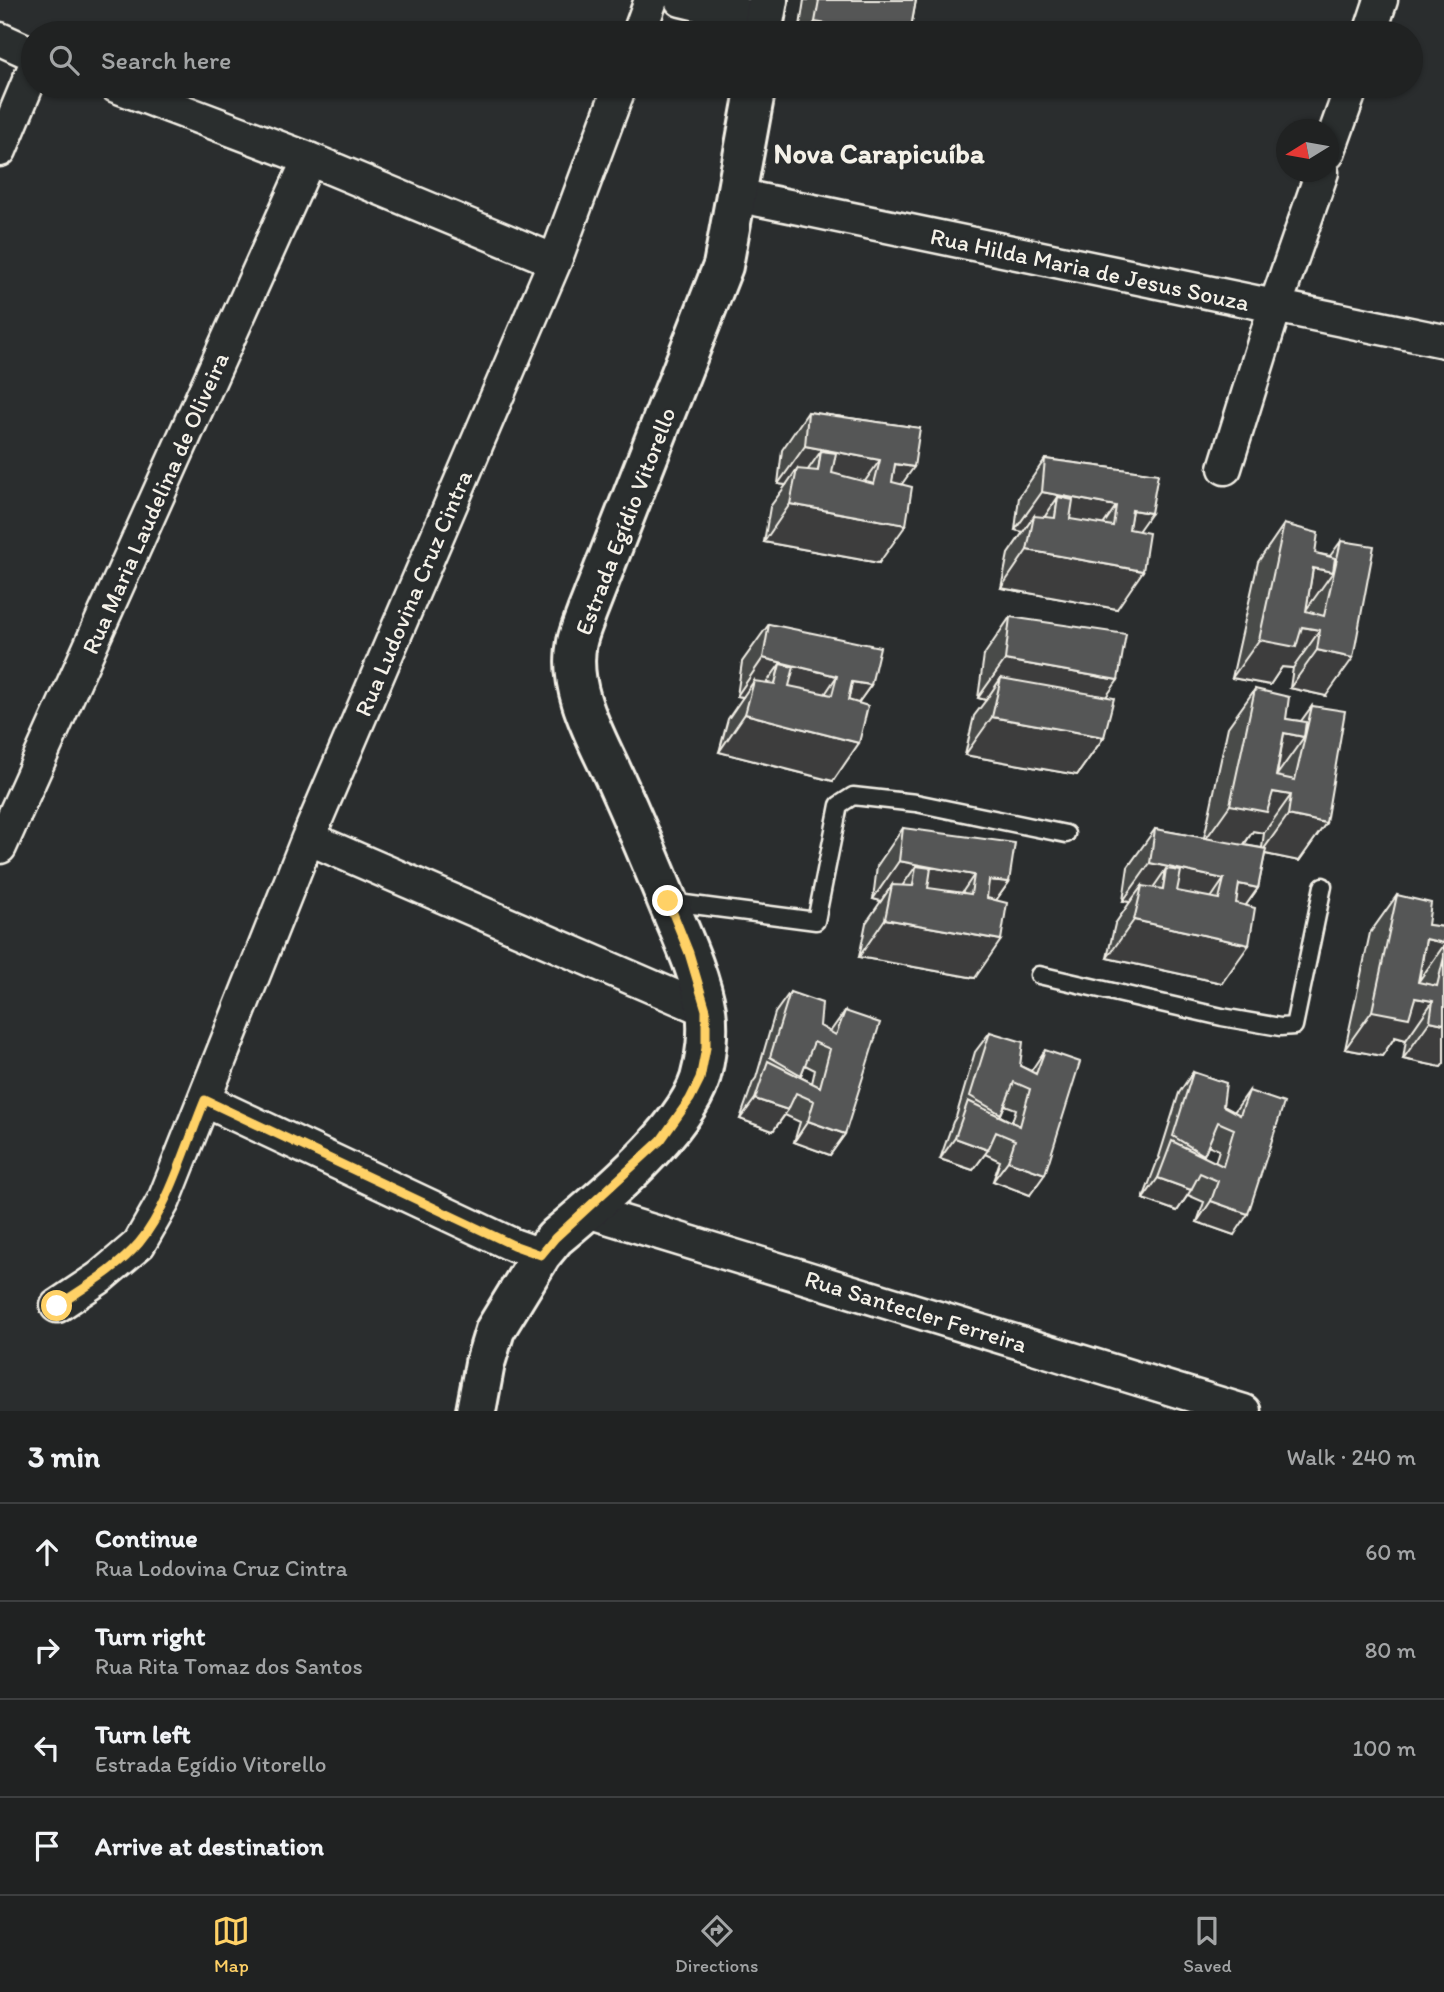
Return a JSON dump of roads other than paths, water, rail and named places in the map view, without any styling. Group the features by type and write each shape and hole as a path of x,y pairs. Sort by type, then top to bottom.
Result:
{"street":[{"path":"643,21 651,0"},
{"path":"681,0 764,18"},
{"path":"1374,21 1381,0"},
{"path":"0,39 21,49"},
{"path":"0,150 22,98"},
{"path":"148,98 309,159 555,261"},
{"name":"Rua Ludovina Cruz Cintra","path":"57,1306 99,1278 139,1244 164,1200 308,838 555,261 616,98"},
{"name":"Estrada Egídio Vitorello","path":"477,1411 485,1363 495,1330 541,1255 555,1238 661,1140 690,1099 700,1079 706,1048 706,1010 689,953 592,728 581,698 575,668 577,643 587,612 723,266 754,98"},
{"path":"1339,122 1348,98"},
{"name":"Rua Maria Laudelina de Oliveira","path":"0,847 309,159"},
{"path":"1225,468 1319,182"},
{"name":"Rua Hilda Maria de Jesus Souza","path":"736,195 1444,341"},
{"path":"308,838 706,1010"},
{"path":"205,1100 513,1245 541,1255"},
{"name":"Rua Santecler Ferreira","path":"587,1211 1244,1411"}],"lane":[{"path":"668,901 816,921 839,805 853,796 916,803 1066,834"},
{"path":"1039,975 1223,1017 1280,1027 1294,1026 1323,886"}],"district":[{"name":"Nova Carapicuíba","path":"879,153"}]}
